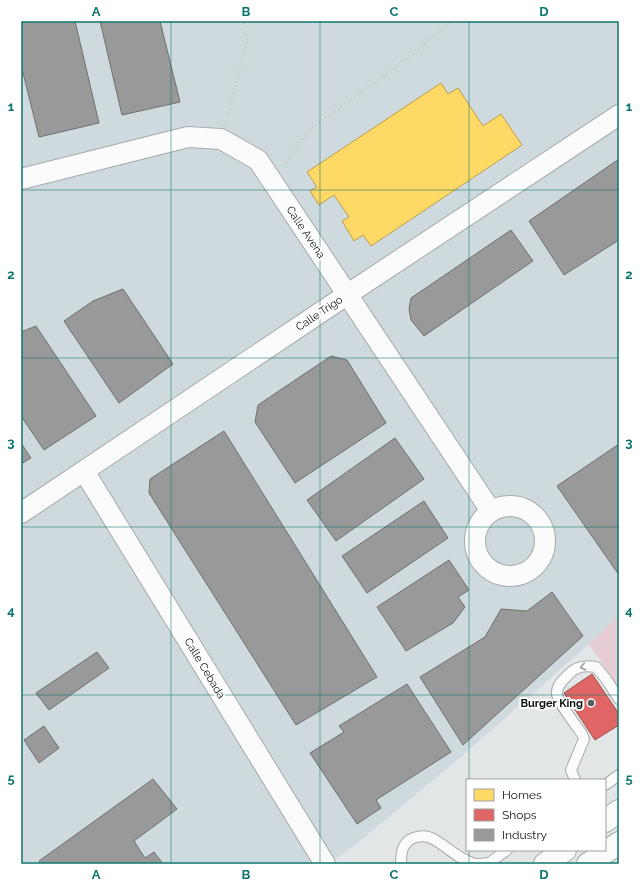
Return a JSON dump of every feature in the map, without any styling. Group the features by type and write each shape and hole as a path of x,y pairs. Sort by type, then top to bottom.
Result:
{"main road":[{"path":"606,820 619,811"},
{"path":"588,864 619,843"},
{"path":"545,864 564,851"}],"street":[{"name":"Calle Trigo","path":"21,513 619,115"},
{"name":"Calle Avena","path":"21,179 188,138 221,139 258,160 491,512"},
{"name":"Calle Cebada","path":"84,471 325,864"}],"lane":[{"path":"575,779 571,770 584,739 561,703 557,693 560,684 570,673 578,668 586,665 596,667 619,699"},
{"path":"606,784 619,775"},
{"path":"401,864 401,855 404,846 410,839 421,836 434,840 467,862 476,864 489,863 506,851"}],"path":[{"path":"221,139 247,41 244,21"},
{"path":"273,183 309,130 396,67 452,21"}],"shaded area":[{"path":"21,21 619,21 619,615 589,644 469,750 355,845 328,864 21,864"},
{"path":"619,615 619,688 589,644"}],"building: Homes":[{"path":"441,83 448,94 458,88 483,126 501,114 522,145 371,246 363,235 354,241 342,221 349,217 334,195 319,205 310,191 317,187 307,172"}],"building: Shops":[{"name":"Burger King","path":"592,674 619,714 619,725 595,740 564,693"}],"building: Industry":[{"path":"21,21 75,21 99,123 39,137 21,65"},
{"path":"100,21 160,21 180,102 122,115"},
{"path":"619,159 619,240 564,275 529,221"},
{"path":"511,230 533,261 424,336 411,320 409,309 411,298"},
{"path":"123,289 173,364 119,403 64,321 93,301"},
{"path":"36,326 96,416 44,450 21,416 21,332"},
{"path":"331,356 347,360 386,423 295,483 255,422 258,405"},
{"path":"224,431 377,677 296,725 149,493 150,479"},
{"path":"395,438 424,479 336,541 307,500"},
{"path":"21,443 31,458 21,464"},
{"path":"619,444 619,575 557,486"},
{"path":"424,501 448,538 367,593 342,556"},
{"path":"449,560 469,590 458,597 465,607 453,623 406,651 377,607"},
{"path":"552,592 583,636 463,745 420,677 485,637 501,609 527,611"},
{"path":"97,652 109,668 49,710 36,693"},
{"path":"407,684 451,752 376,800 381,808 357,824 310,753 344,732 339,726"},
{"path":"44,726 59,748 39,763 24,740"},
{"path":"153,779 177,809 134,841 145,858 154,852 163,864 41,864 39,861"}],"place":[{"name":"Burger King","path":"591,703"}]}
